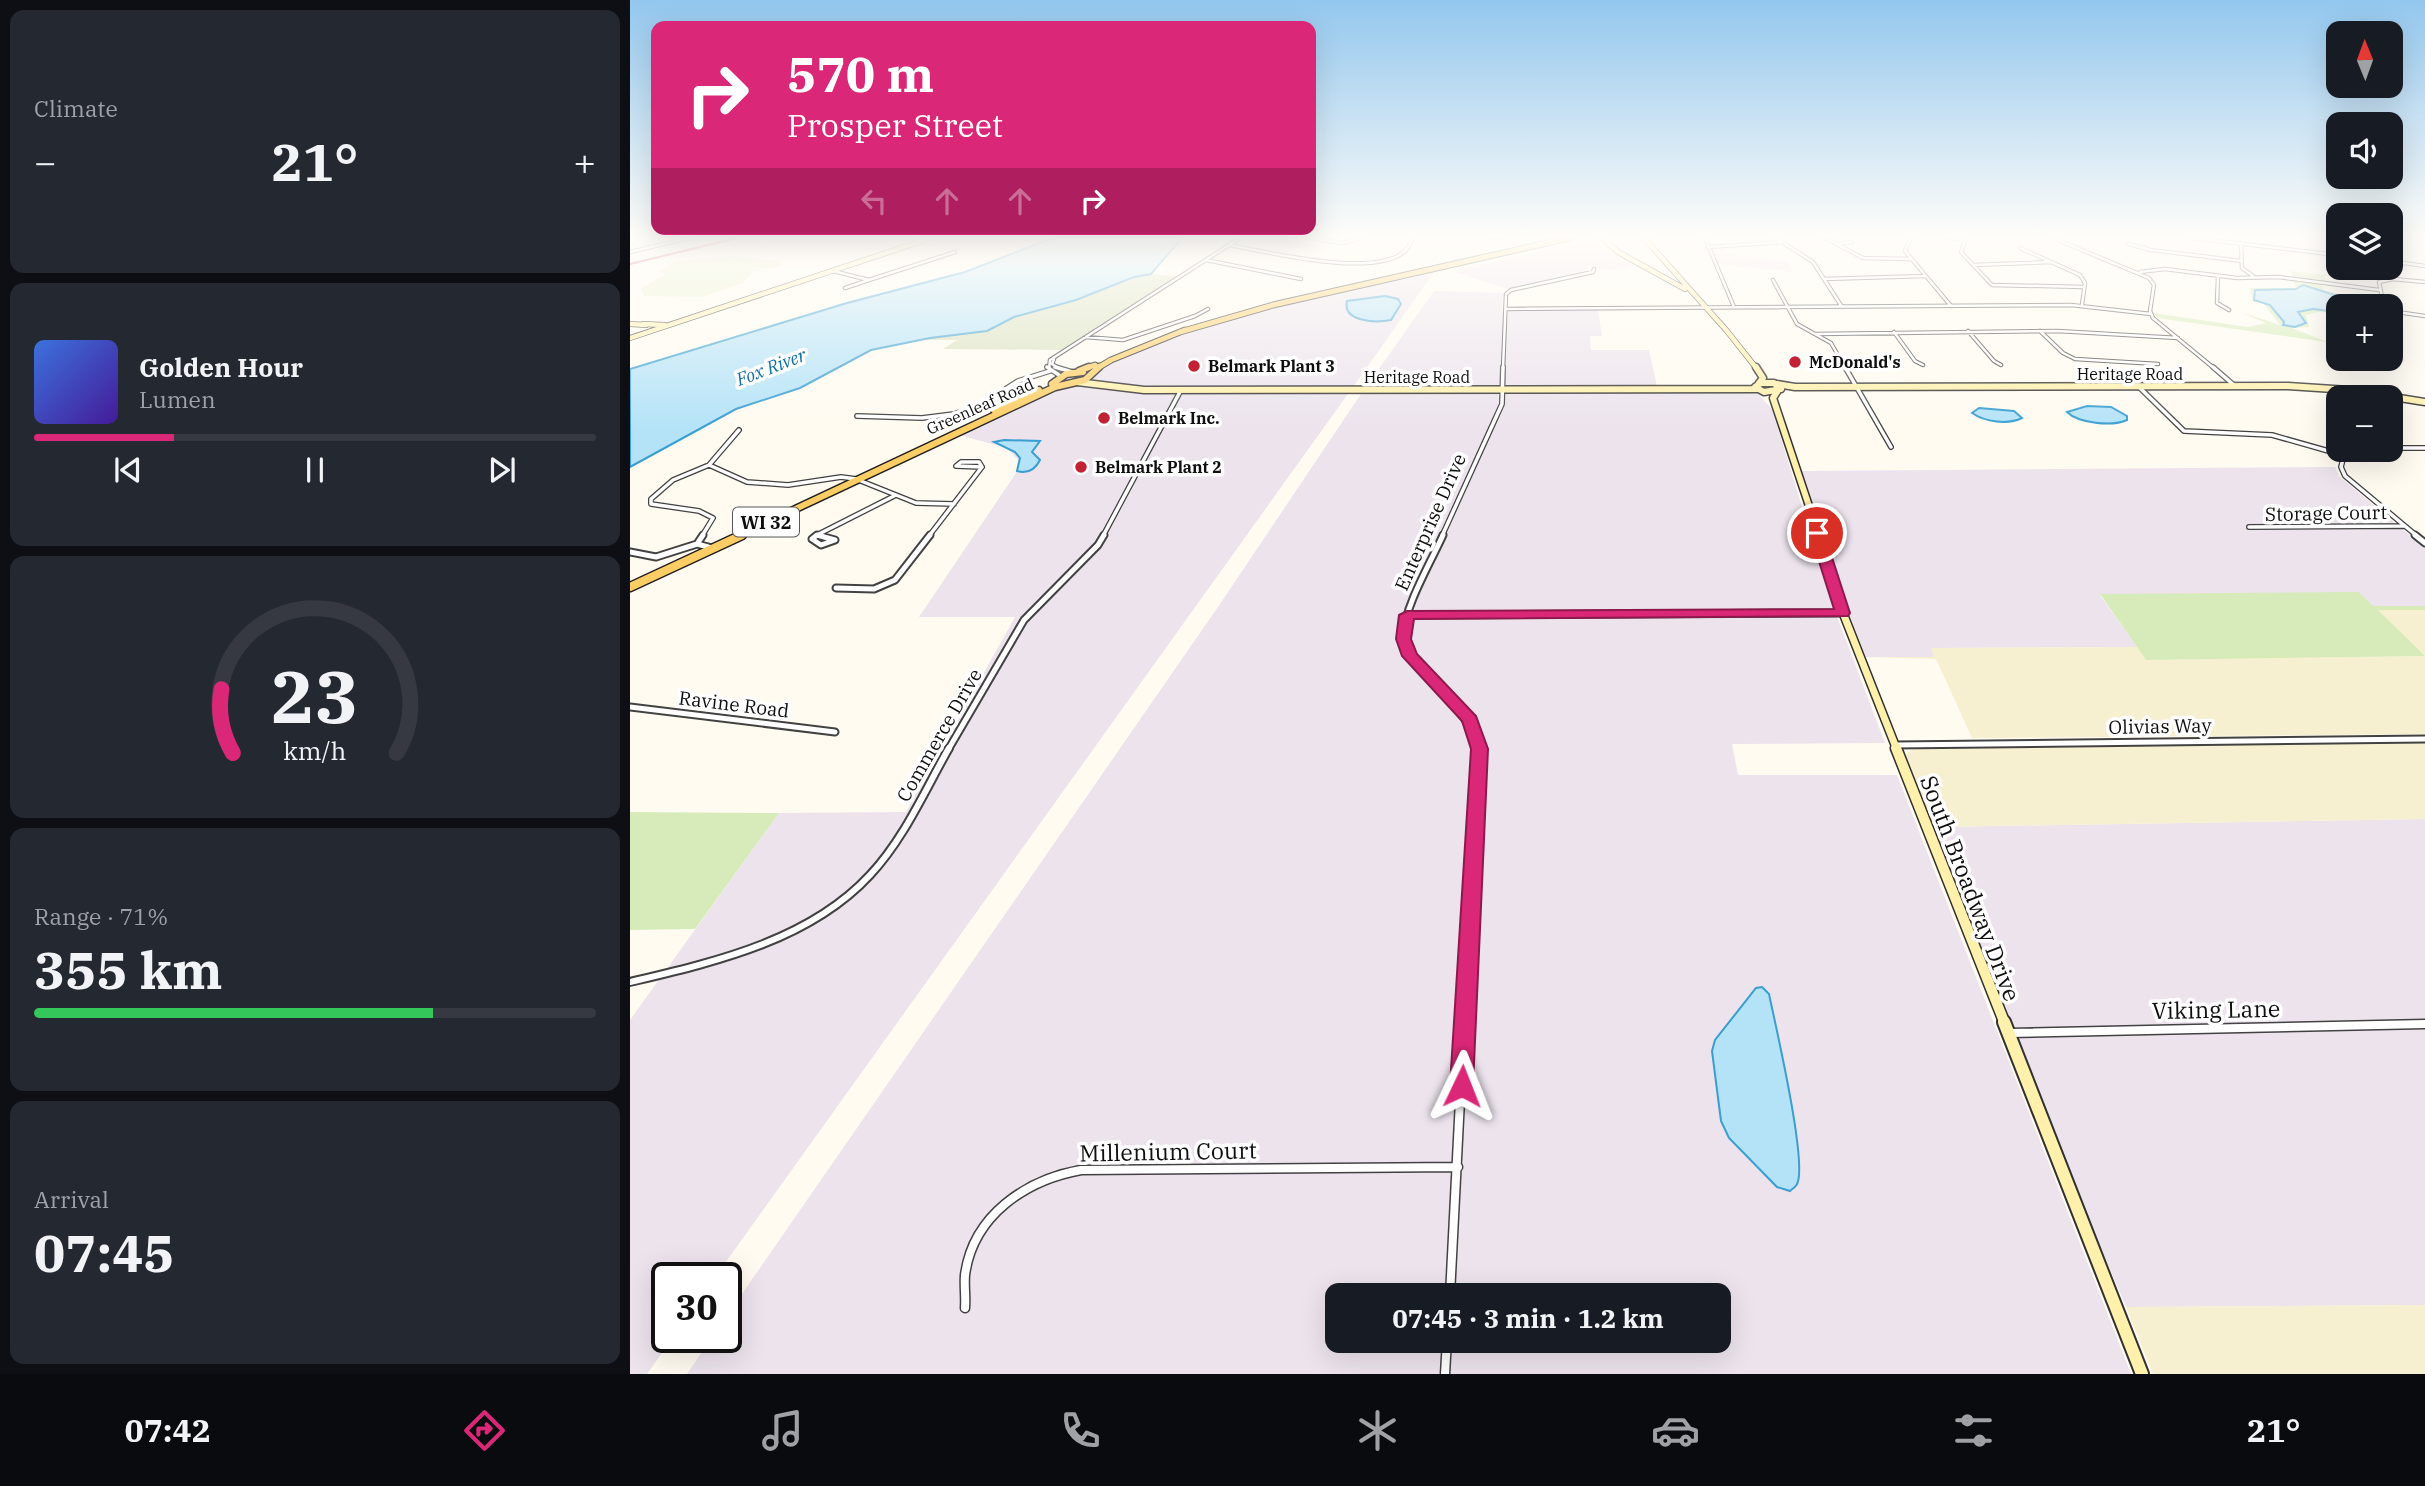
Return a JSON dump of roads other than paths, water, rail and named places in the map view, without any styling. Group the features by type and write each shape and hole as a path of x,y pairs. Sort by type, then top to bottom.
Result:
{"main road":[{"path":"630,338 741,302"},
{"name":"WI 32","path":"1062,378 1141,344 1286,302"},
{"path":"1701,302 1741,345 1759,370 1763,378 1759,387"},
{"path":"630,324 663,326 683,322"},
{"path":"643,324 659,330"},
{"name":"WI 32","path":"1074,383 1120,356 1185,330"},
{"path":"1759,370 1777,388"},
{"path":"1077,372 1090,376"},
{"name":"Heritage Road","path":"1090,376 1098,383 1120,389"},
{"path":"1062,378 1074,383"},
{"name":"Greenleaf Road","path":"901,457 1062,378"},
{"name":"Heritage Road","path":"1074,383 1120,389 1181,390 1759,387"},
{"name":"Greenleaf Road","path":"630,587 901,457 1055,387 1074,383"},
{"path":"1759,387 1777,388"},
{"path":"1759,387 1777,388"},
{"name":"South Broadway Drive","path":"1759,387 1778,412"},
{"name":"Heritage Road","path":"1777,388 2330,388 2422,402"},
{"name":"South Broadway Drive","path":"1777,388 1773,398 1843,613 2142,1374"}],"street":[{"path":"1062,378 1051,370 1047,363 1140,302"},
{"path":"1506,302 1506,309 2082,305 2151,314 2235,386"},
{"path":"1732,302 1734,307"},
{"path":"1785,302 1800,327 1831,343 1891,447"},
{"path":"1839,302 1842,307"},
{"path":"1948,302 1951,306"},
{"path":"2151,314 2152,302"},
{"path":"2217,302 2229,310"},
{"path":"1086,337 1123,340 1209,309"},
{"name":"Enterprise Drive","path":"1451,1283 1479,749 1470,720 1410,656 1404,639 1407,615 1500,411 1504,389 1506,309"},
{"path":"2403,313 2425,316"},
{"path":"1968,331 1994,361 2001,365"},
{"path":"1815,334 2040,331 2178,338"},
{"path":"2040,331 2065,355 2075,359 2158,364"},
{"path":"1894,332 1915,361 1923,365"},
{"path":"1055,356 1053,367 1077,372"},
{"path":"857,416 932,418 954,414 982,404 1018,381 1051,370"},
{"path":"2138,386 2184,431 2272,435 2326,450"},
{"name":"Commerce Drive","path":"630,982 720,961 782,936 841,899 879,864 899,836 1024,620 1098,545 1181,390"},
{"path":"697,544 713,518 705,512 651,504 651,499 673,480 709,465 739,430"},
{"path":"2403,448 2425,447"},
{"path":"977,462 982,467 957,467 956,464 977,462"},
{"path":"2342,462 2345,476 2425,543"},
{"path":"709,465 716,471 747,482 773,485 841,477 856,479 916,503 954,504"},
{"path":"836,588 874,589 893,582 982,467"},
{"path":"816,535 894,496"},
{"name":"Storage Court","path":"2249,527 2404,526"},
{"path":"630,552 660,558 697,544 712,548"},
{"path":"1407,615 1843,613"},
{"name":"Ravine Road","path":"630,707 835,732"},
{"name":"Olivias Way","path":"1895,745 2425,739"},
{"name":"Viking Lane","path":"2007,1033 2425,1024"},
{"name":"Millenium Court","path":"965,1308 965,1276 973,1249 988,1221 1011,1198 1052,1175 1081,1170 1458,1167"},
{"path":"1445,1374 1446,1353"}],"water":[{"name":"Fox River","path":"1068,302 1014,317 987,331 930,338 871,350 800,388 736,409 630,467 630,369 847,303"},
{"path":"1347,302 1401,304 1391,320 1378,321 1362,320 1347,308"},
{"path":"2261,302 2326,302 2326,311 2313,309 2298,312 2306,323 2295,327 2283,325 2284,322 2270,305"},
{"path":"2087,406 2111,407 2127,416 2127,420 2095,423 2079,419 2067,412"},
{"path":"1979,408 2014,411 2022,418 2003,422 1990,420 1972,413"},
{"path":"1040,441 1032,452 1040,460 1036,466 1028,471 1017,471 1020,458 1015,452 994,442"},
{"path":"1762,987 1769,994 1795,1123 1799,1171 1797,1184 1790,1191 1777,1187 1729,1138 1721,1121 1712,1051 1715,1040 1756,988"}],"place":[{"name":"McDonald's","path":"1795,362"},
{"name":"Belmark Plant 3","path":"1194,366"},
{"name":"Belmark Inc.","path":"1104,418"},
{"name":"Belmark Plant 2","path":"1081,467"}]}
